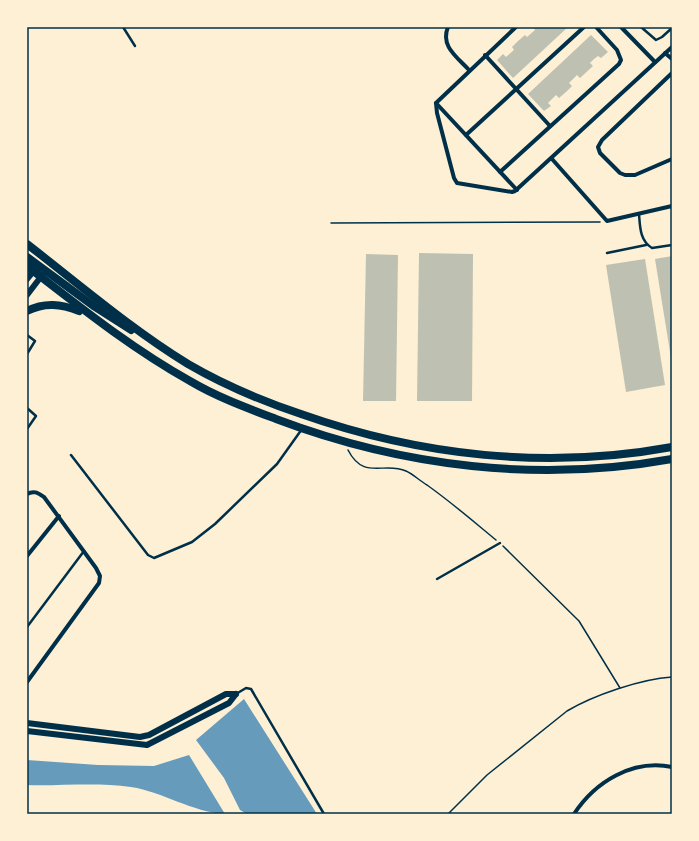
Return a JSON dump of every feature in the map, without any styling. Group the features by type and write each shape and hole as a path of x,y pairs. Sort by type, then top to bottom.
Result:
{"highway":[{"path":"27,244 153,341"},
{"path":"27,257 33,267 43,274 118,322 153,341 190,365 250,395 320,421 398,443 460,453 548,458 597,457 672,447"},
{"path":"43,274 88,314 127,342 192,382 234,402 302,429 368,449 408,458 488,467 550,471 581,470 672,459"},
{"path":"27,311 34,307 55,304 88,314"}],"street":[{"path":"448,27 445,35 446,43 470,70"},
{"path":"436,103 516,27"},
{"path":"466,135 584,27"},
{"path":"500,172 619,64 621,60 618,50 596,27"},
{"path":"621,27 655,62"},
{"path":"436,103 437,113 456,182 512,192 517,190 552,159 672,47"},
{"path":"665,53 672,59"},
{"path":"485,55 550,126"},
{"path":"672,73 602,140 598,147 600,153 620,173 625,175 635,175 672,160"},
{"path":"436,103 517,190"},
{"path":"552,159 608,221 672,206"},
{"path":"27,280 33,267"},
{"path":"27,295 43,274"},
{"path":"27,494 31,492 38,492 44,497 84,551 100,576 99,583 27,682"},
{"path":"27,556 59,516"},
{"path":"27,723 140,737 149,735 226,694 236,694"},
{"path":"27,731 147,745 229,703 236,694"},
{"path":"574,814 592,792 611,778 629,770 650,765 672,767"}],"lane":[{"path":"123,27 135,46"},
{"path":"641,27 656,40 672,28"},
{"path":"639,214 641,231 646,244 652,248 672,245"},
{"path":"607,253 646,244"},
{"path":"27,335 35,341 27,354"},
{"path":"27,408 36,416 27,429"},
{"path":"71,455 148,555 154,558 192,542 216,524 277,464 302,429"},
{"path":"437,579 500,544"},
{"path":"27,627 84,551"},
{"path":"236,694 246,688 251,689 324,814"}],"path":[{"path":"331,223 554,223 608,221"},
{"path":"448,814 487,775 567,711 582,703 620,688 672,677"}],"water":[{"path":"244,699 317,814 247,814 240,810 224,778 196,740"},
{"path":"189,755 225,814 201,810 155,793 131,787 92,784 27,785 27,760 98,765 154,766"}],"building":[{"path":"533,27 568,27 513,78 497,60 503,54 506,57 514,50 512,47 518,41 525,35 527,37 535,30"},
{"path":"591,35 608,52 601,58 598,56 594,59 590,63 593,66 580,78 577,75 569,83 572,86 559,98 556,95 548,103 551,106 544,111 528,94"},
{"path":"419,253 473,254 472,401 417,401"},
{"path":"366,254 398,255 396,401 363,401"},
{"path":"672,256 672,358 671,358 655,259"},
{"path":"645,259 665,385 626,392 606,265"}]}
